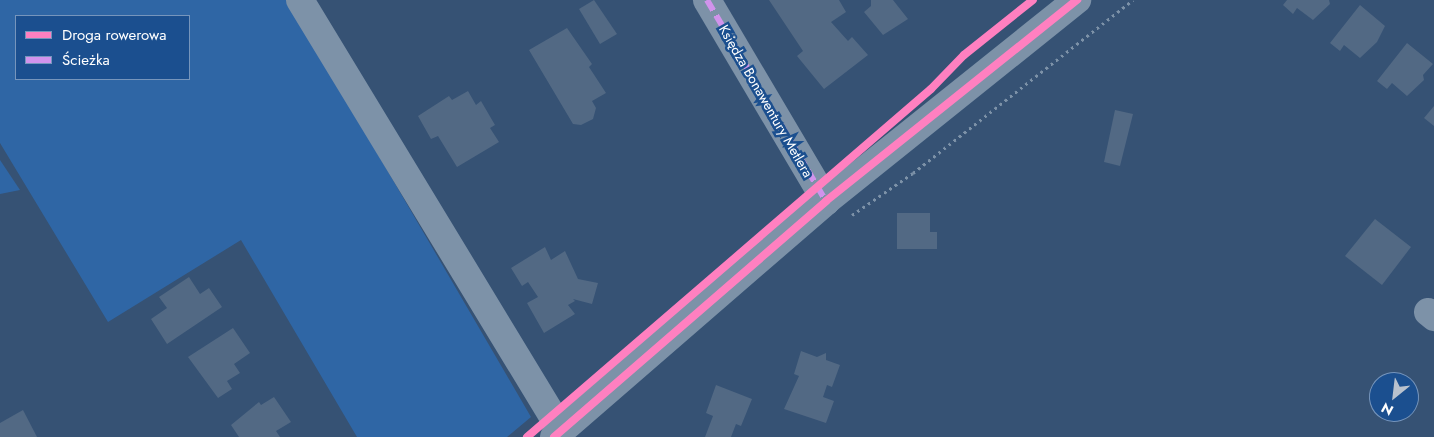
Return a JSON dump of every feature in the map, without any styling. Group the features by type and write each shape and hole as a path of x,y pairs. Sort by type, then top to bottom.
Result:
{"street":[{"path":"300,0 557,434 826,201 1077,0"},
{"name":"Księdza Bonawentury Metlera","path":"707,0 826,201"}],"path":[{"path":"849,217 913,172 1133,0"}],"shaded area":[{"path":"0,0 288,0 531,417 507,437 357,437 241,240 108,322 0,143"},
{"path":"0,160 20,190 0,194"}],"building":[{"path":"594,0 617,34 600,44 579,9"},
{"path":"769,0 839,0 846,12 831,22 848,41 852,37 868,55 824,89 797,56 803,51"},
{"path":"871,0 893,0 908,19 883,35 864,12 871,6"},
{"path":"1287,0 1329,0 1330,4 1313,20 1297,8 1293,14 1283,5"},
{"path":"1360,5 1385,26 1377,42 1360,58 1344,45 1340,51 1330,43"},
{"path":"567,28 592,64 589,67 606,93 592,101 596,108 593,119 581,125 573,124 529,50"},
{"path":"1407,43 1433,64 1423,75 1424,80 1407,96 1392,83 1387,89 1377,81"},
{"path":"468,91 476,105 481,101 495,125 490,128 499,142 457,167 438,136 431,139 418,116 449,96 452,100"},
{"path":"1434,106 1434,126 1424,118"},
{"path":"1115,110 1133,114 1120,166 1104,162"},
{"path":"897,213 930,213 930,232 937,232 937,249 897,249"},
{"path":"1375,219 1411,247 1382,285 1345,256"},
{"path":"545,247 551,260 565,251 578,279 598,283 592,304 573,299 575,301 568,305 575,314 544,333 527,303 538,297 528,282 522,286 511,268"},
{"path":"189,277 200,294 209,288 222,307 167,344 151,319 167,308 159,297"},
{"path":"233,328 250,353 234,364 240,373 227,381 232,389 218,398 188,357"},
{"path":"801,351 817,357 826,353 826,360 840,365 832,387 827,385 823,397 834,401 826,423 784,409 799,376 794,374"},
{"path":"716,385 752,399 741,426 736,424 731,437 705,437 713,416 706,413"},
{"path":"274,397 291,422 276,431 280,437 239,437 231,425 259,402 261,405"},
{"path":"23,410 37,437 0,437 0,423"}],"marked path":[{"path":"707,0 826,201"}],"cycle path":[{"path":"527,437 931,89 964,55 1033,0"},
{"path":"554,437 826,201 1077,0"}]}
